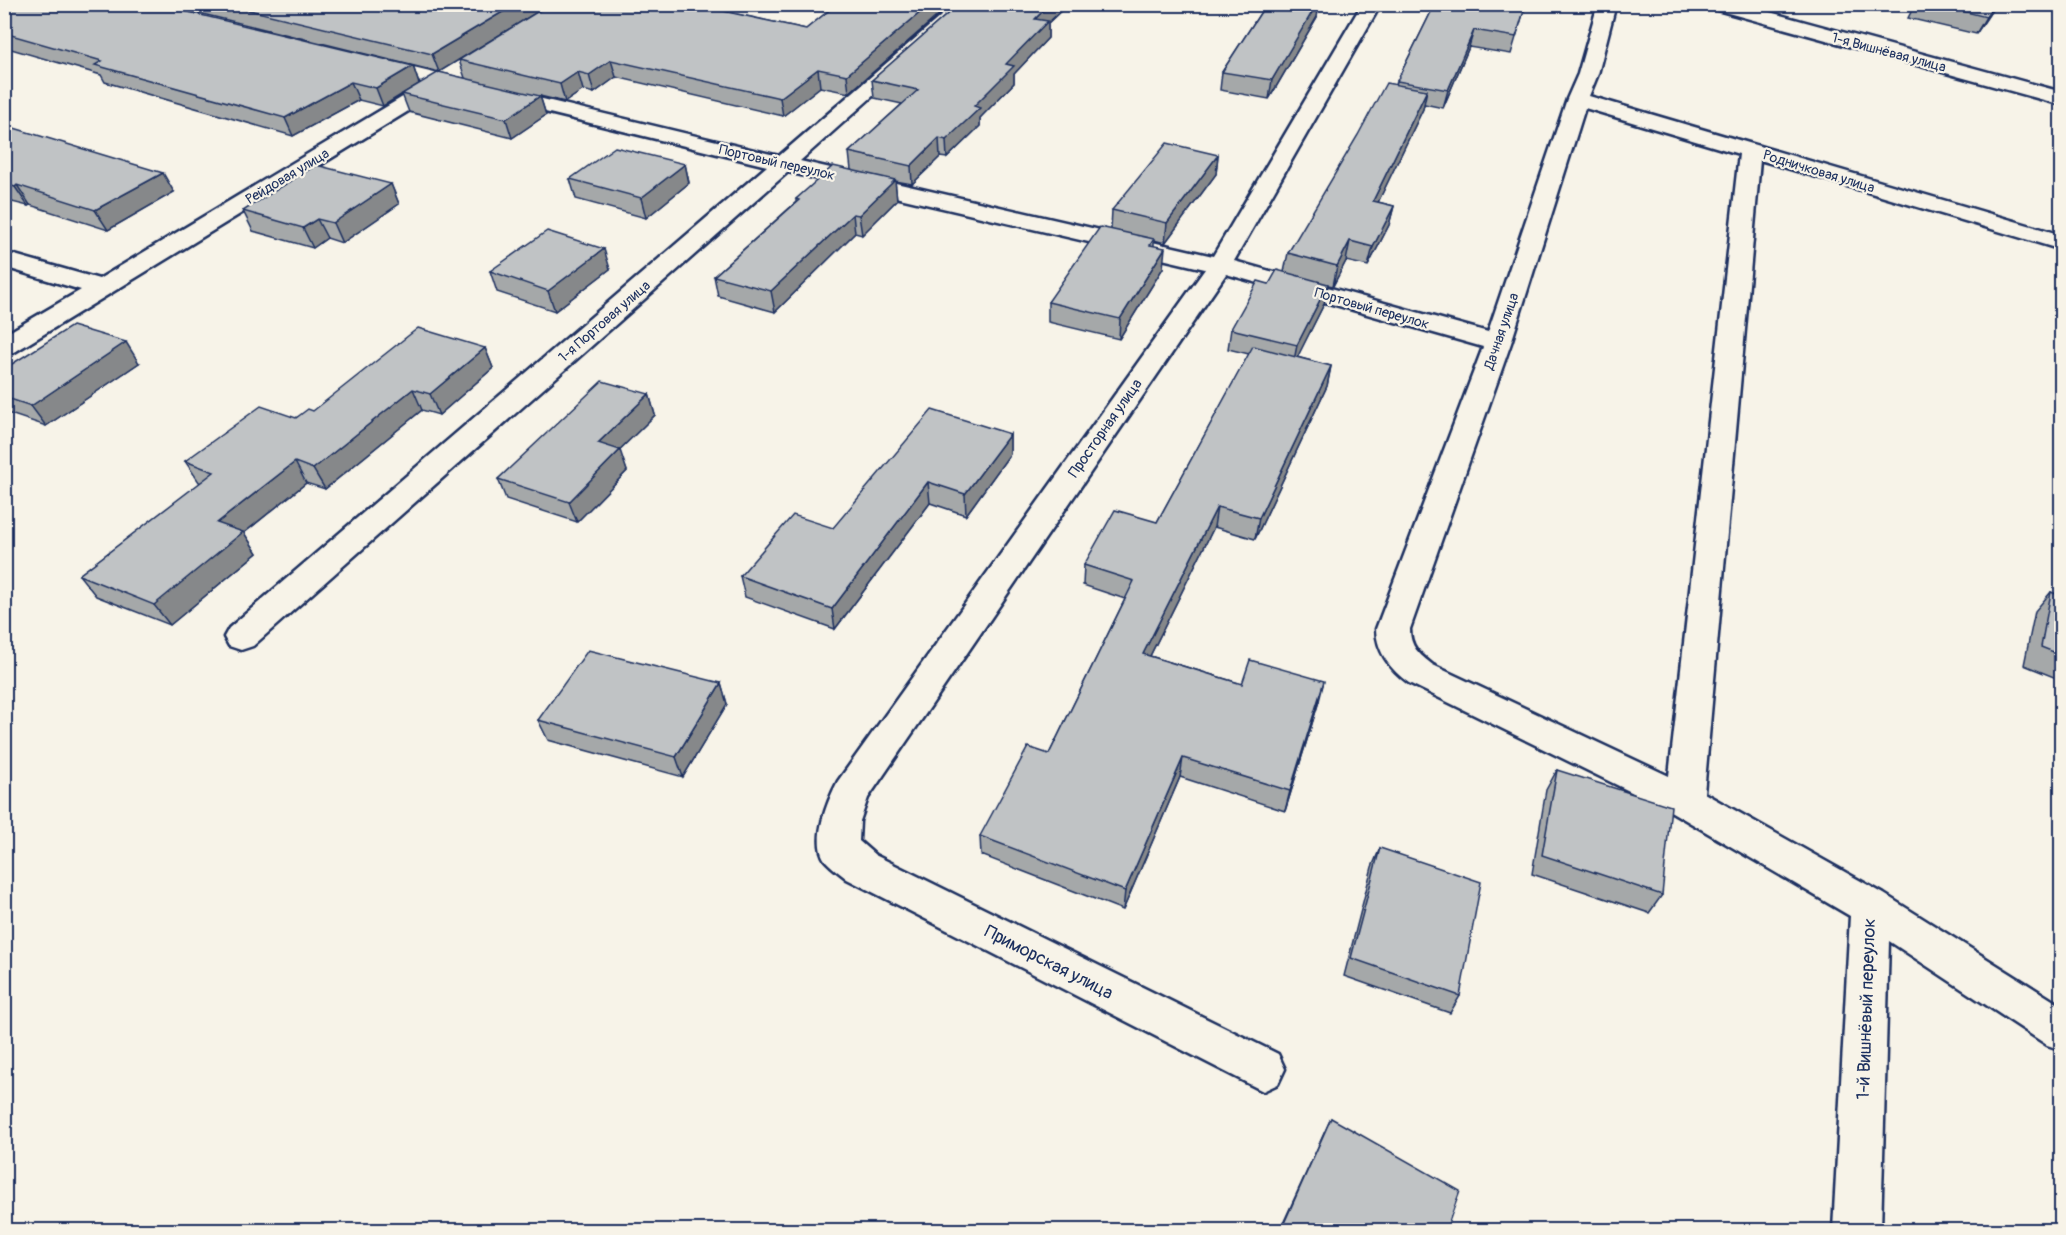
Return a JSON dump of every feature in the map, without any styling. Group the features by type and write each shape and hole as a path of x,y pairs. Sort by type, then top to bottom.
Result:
{"street":[{"name":"1-я Портовая улица","path":"241,637 967,4"},
{"name":"Просторная улица","path":"839,848 841,821 852,792 1220,265 1372,4"},
{"name":"Дачная улица","path":"1607,4 1588,74 1577,99 1498,343 1393,629 1392,640 1398,654 1422,674 1684,801"},
{"name":"1-я Вишнёвая улица","path":"1717,4 2061,99"},
{"name":"Портовый переулок","path":"352,59 784,164 1220,265 1498,343"},
{"name":"Рейдовая улица","path":"4,347 472,63"},
{"name":"Родничковая улица","path":"1577,99 2061,243"},
{"path":"1750,150 1684,801 1870,907"},
{"path":"4,259 103,288"},
{"name":"Приморская улица","path":"839,848 861,867 1263,1069"},
{"name":"1-й Вишнёвый переулок","path":"1870,907 2061,1030"},
{"name":"1-й Вишнёвый переулок","path":"1857,1230 1870,907"}],"building":[{"path":"4,4 155,4 413,66 376,88 351,82 285,118 95,65 102,61 4,33"},
{"path":"224,4 516,4 432,54"},
{"path":"550,4 691,4 806,29 837,4 930,4 847,75 818,69 780,98 611,60 589,75 578,72 560,84 459,60"},
{"path":"959,4 1050,4 1035,19 1048,21 1006,64 1014,66 974,106 980,108 946,140 939,138 911,166 849,152 918,90 872,80"},
{"path":"1266,4 1317,4 1272,80 1222,72"},
{"path":"1435,4 1526,4 1516,37 1474,30 1448,90 1397,81"},
{"path":"1935,4 1994,4 1986,17"},
{"path":"439,72 540,96 506,119 402,94"},
{"path":"1386,83 1427,90 1373,201 1394,206 1373,247 1350,241 1337,266 1288,253 1358,135"},
{"path":"4,125 163,173 95,210 17,185 15,187 4,184"},
{"path":"1167,143 1218,155 1167,223 1112,210"},
{"path":"615,147 685,164 641,198 570,179"},
{"path":"316,165 391,184 333,223 317,219 303,228 243,211"},
{"path":"833,166 895,180 859,215 853,214 771,291 714,276 799,200 796,199"},
{"path":"1100,227 1154,239 1150,245 1165,248 1120,319 1048,302"},
{"path":"547,231 604,249 548,291 490,271"},
{"path":"1277,270 1328,284 1297,345 1231,329 1258,281 1269,284"},
{"path":"72,326 126,342 31,406 4,397 4,369"},
{"path":"418,328 485,348 430,394 413,389 313,469 295,462 217,523 243,532 154,605 79,575 214,472 185,461 261,406 296,418 308,409 313,411"},
{"path":"1253,346 1331,366 1259,518 1217,507 1143,654 1242,684 1250,660 1324,681 1290,791 1183,758 1125,891 980,836 1028,747 1049,754 1134,581 1084,565 1115,510 1157,522"},
{"path":"602,381 649,394 598,443 620,450 569,502 498,479"},
{"path":"932,410 1010,434 965,494 928,482 832,609 740,576 793,515 833,528"},
{"path":"2051,592 2061,596 2061,655 2041,647"},
{"path":"588,650 721,683 676,757 538,720"},
{"path":"1557,770 1671,806 1662,895 1542,855"},
{"path":"1380,848 1481,882 1460,996 1351,958"},
{"path":"1331,1118 1460,1191 1446,1230 1281,1230"}]}
